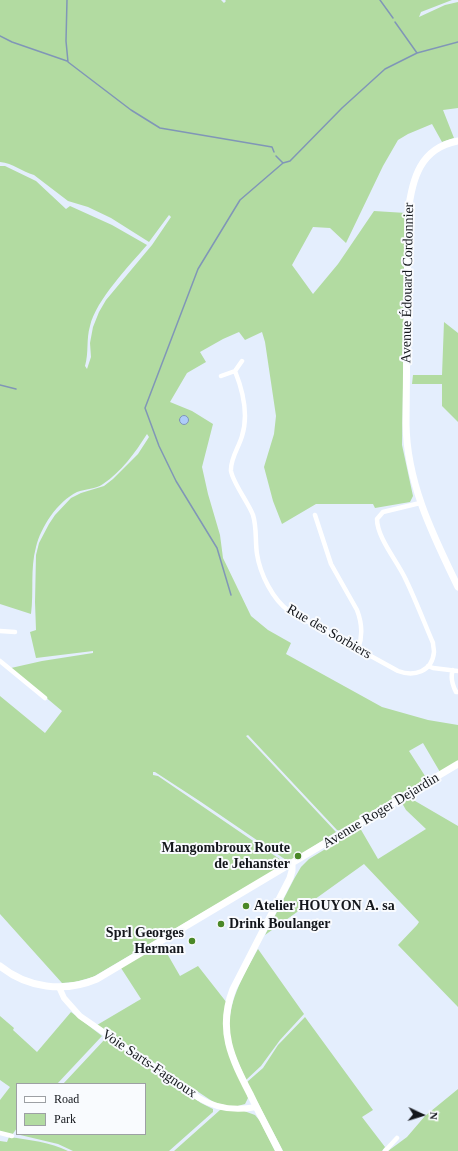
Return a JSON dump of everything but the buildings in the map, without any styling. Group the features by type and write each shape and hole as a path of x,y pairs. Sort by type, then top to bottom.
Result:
{"main road":[{"name":"Avenue Édouard Cordonnier","path":"420,503 407,446 406,424 408,213 410,194 413,184 418,171 426,158 438,148 458,141"},
{"path":"420,503 458,587"},
{"name":"Avenue Roger Dejardin","path":"0,966 15,976 29,982 46,986 59,987 83,984 103,976 458,764"},
{"path":"279,1151 235,1064 229,1048 226,1028 230,998 237,981 290,878 293,866 292,864"}],"street":[{"path":"221,376 234,371 242,361"},
{"name":"Rue des Sorbiers","path":"234,371 243,396 245,420 242,436 231,471 252,512 255,522 257,553 263,574 275,597 284,608 404,673 418,673 428,666"},
{"path":"420,503 383,512 377,519 377,525 406,579 433,643 434,652 428,666 433,668 455,670"},
{"path":"315,515 331,564 360,618 361,641 358,649"},
{"path":"0,631 15,632"},
{"path":"0,661 45,698"},
{"path":"455,670 451,673 453,686 456,692 458,692"},
{"name":"Voie Sarts-Fagnoux","path":"59,987 64,998 80,1016 199,1098 213,1105 224,1108 256,1107"},
{"path":"0,1134 12,1136"},
{"path":"385,1151 397,1138"}],"green space":[{"path":"0,0 221,0 224,3 226,1 225,0 452,0 421,12 419,17 445,5 458,2 458,108 443,110 454,138 442,142 432,124 398,140 383,166 346,243 330,228 313,227 292,265 313,294 338,264 374,211 406,213 402,445 413,496 410,502 375,508 373,504 316,504 282,524 273,501 264,467 274,434 276,416 265,342 262,332 245,340 239,332 200,352 206,362 187,373 170,402 192,411 213,424 202,467 220,535 223,558 251,616 268,630 291,643 286,654 382,707 428,720 458,725 458,761 440,772 423,743 409,751 427,779 340,831 337,830 248,735 246,736 336,832 289,862 201,802 153,772 153,775 158,776 285,864 93,977 75,982 62,983 0,914 0,696 45,733 62,711 11,668 42,661 93,653 93,651 36,658 30,632 36,630 36,555 39,543 55,515 71,498 81,493 104,486 113,479 138,454 149,437 147,434 138,448 116,474 100,486 77,492 70,496 63,502 46,523 38,539 34,555 31,614 0,604 0,166 5,166 36,181 66,209 70,206 112,225 147,245 106,294 93,316 88,336 85,366 87,369 91,357 90,343 93,327 99,312 106,300 152,245 171,217 169,215 149,242 111,218 88,207 68,201 34,175 9,164 0,162"},
{"path":"444,322 458,333 458,422 442,406 442,384 412,384 413,375 442,375"},
{"path":"410,798 458,826 458,1007 398,945 419,922 364,864 265,935 294,879 301,867 309,859 360,828 378,859 426,829 406,810 402,803"},
{"path":"161,943 180,976 198,966 227,1003 224,1023 248,1098 245,1104 234,1107 215,1103 97,1025 141,999 121,968"},
{"path":"258,949 304,1014 280,1040 261,1066 246,1080 232,1047 229,1024 233,1002 241,980"},
{"path":"71,1012 102,1036 58,1083 16,1083 16,1129 12,1135 0,1132 0,1100 10,1087 0,1080 0,1016 37,1052"},
{"path":"305,1017 373,1110 362,1117 385,1147 382,1151 283,1151 247,1082 263,1068 278,1045"},
{"path":"106,1038 201,1103 213,1109 213,1112 169,1151 73,1151 58,1144 20,1135 146,1135 146,1083 64,1083"},
{"path":"458,1089 458,1151 388,1151 407,1137 425,1116"},
{"path":"220,1110 244,1111 255,1115 260,1121 275,1151 174,1151"},
{"path":"9,1137 47,1143 68,1151 0,1151 0,1141 7,1142"}],"water":[{"path":"184,415 189,420 184,425 179,420"}],"waterway":[{"path":"67,0 66,41 68,62 131,110 160,128 272,147 274,152"},
{"path":"380,0 393,18"},
{"path":"395,22 417,53"},
{"path":"0,36 12,42 67,61"},
{"path":"231,595 217,548 176,481 159,446 145,408 198,269 240,200 283,163 290,161 342,108 385,69 417,53 458,42"},
{"path":"276,156 283,163"},
{"path":"0,385 16,389"}],"place":[{"name":"Mangombroux Route de Jehanster","path":"298,856"},
{"name":"Atelier HOUYON A. sa","path":"246,906"},
{"name":"Drink Boulanger","path":"221,924"},
{"name":"Sprl Georges Herman","path":"192,941"}]}
